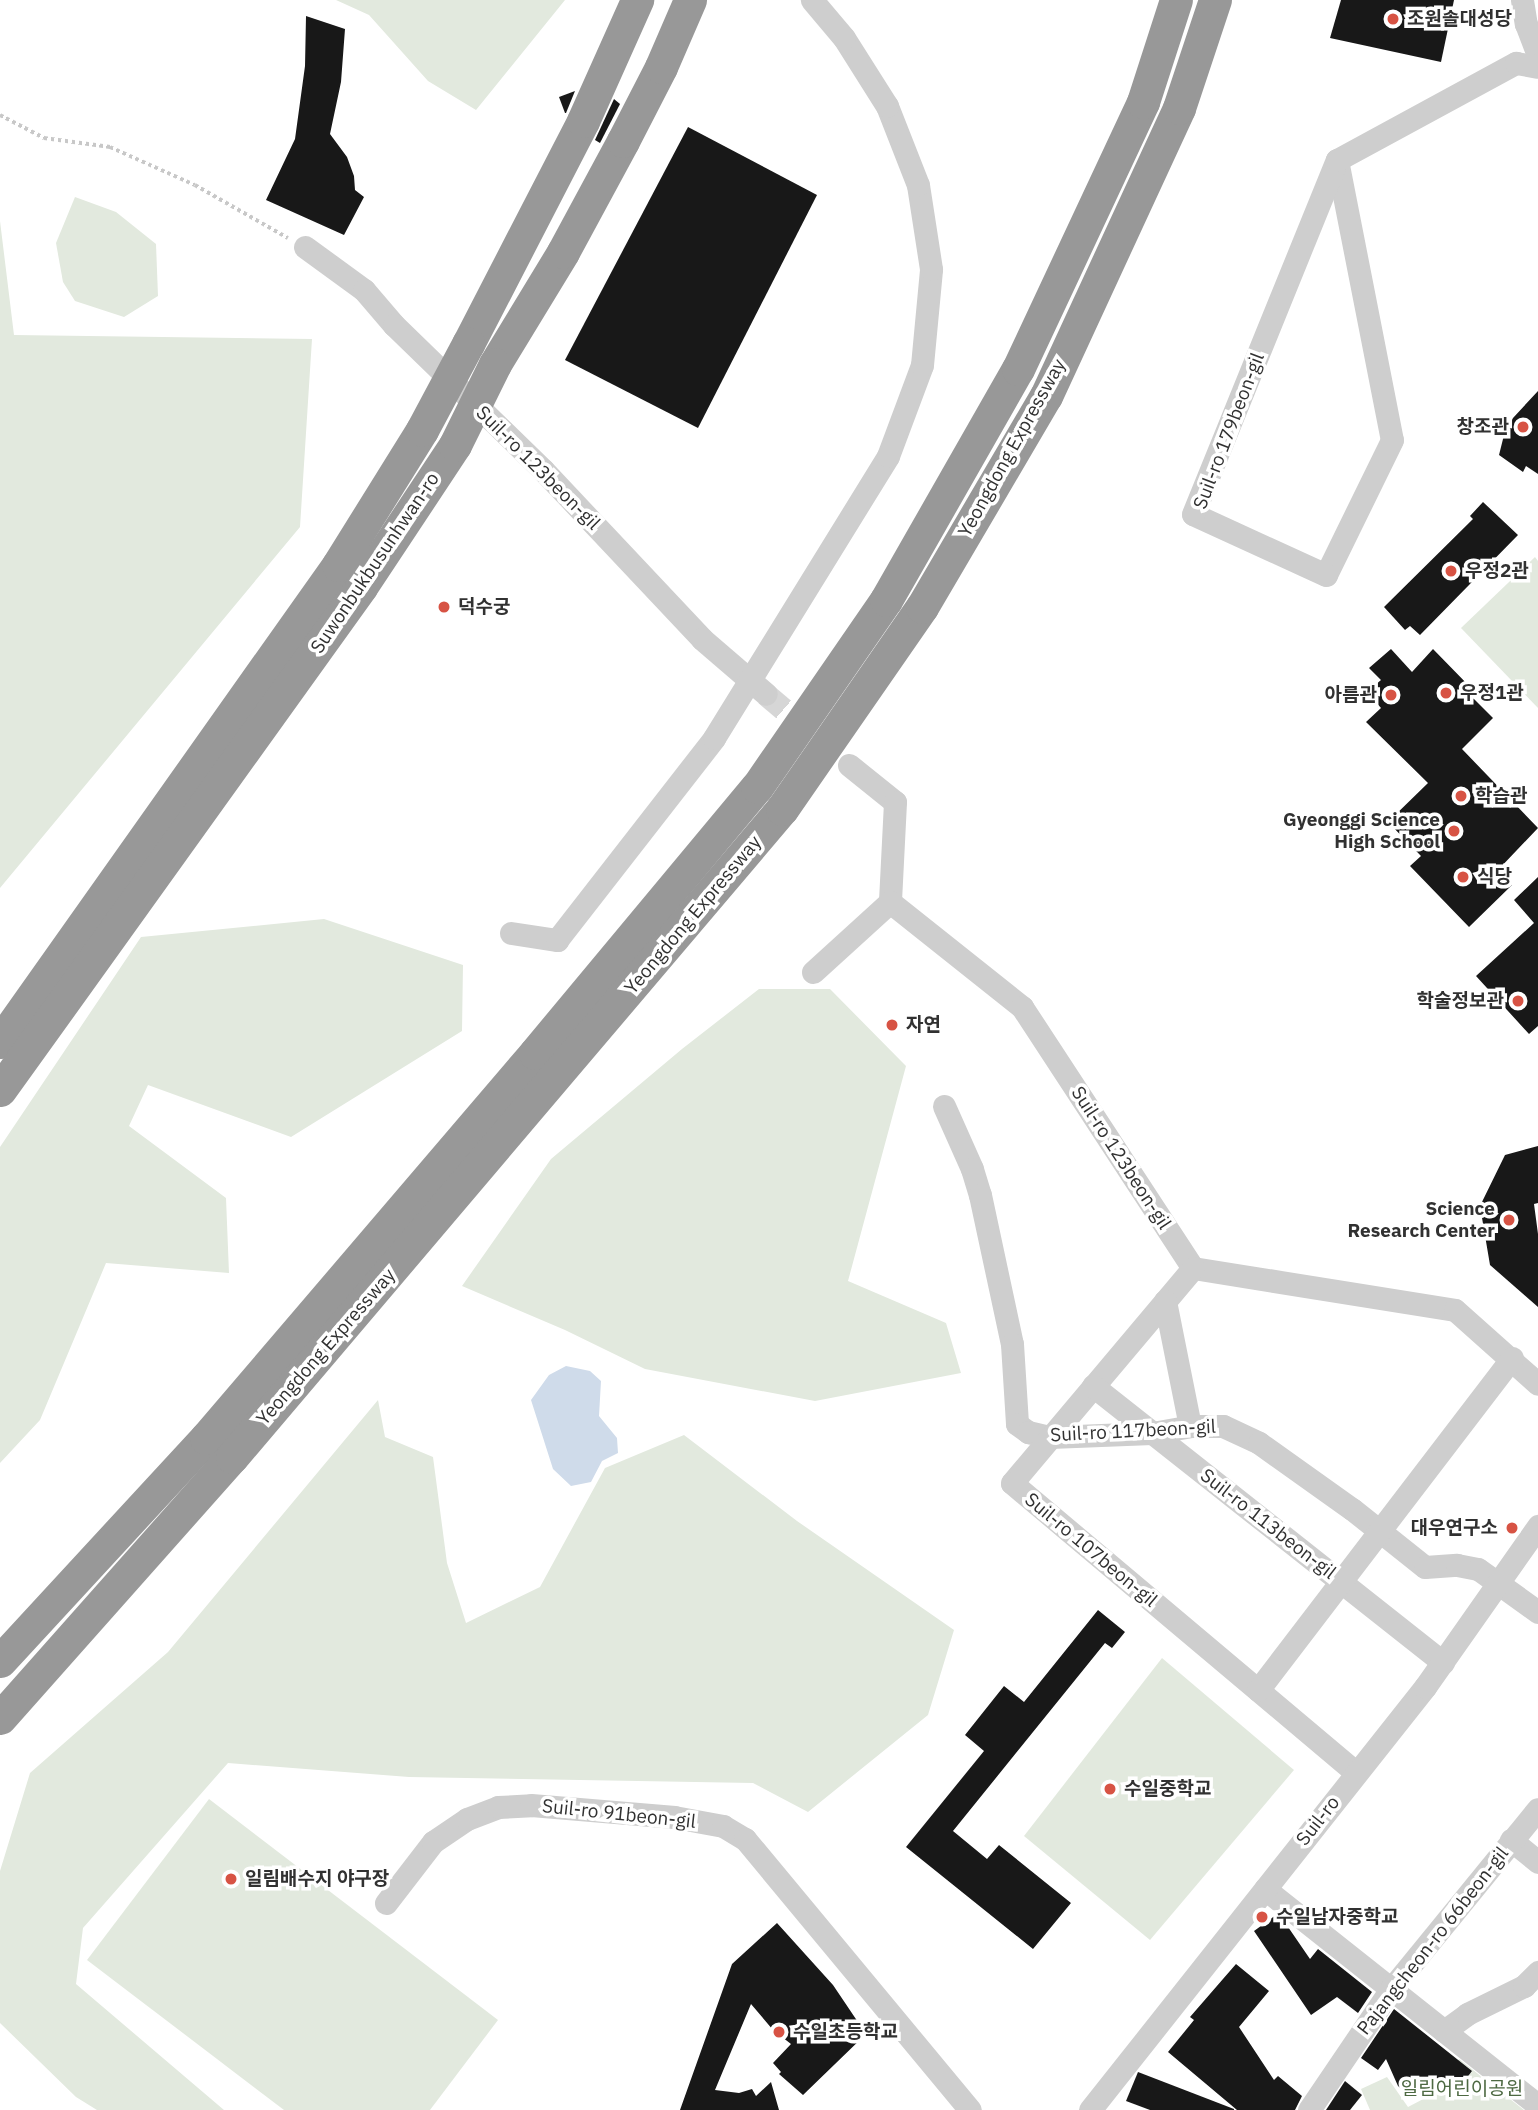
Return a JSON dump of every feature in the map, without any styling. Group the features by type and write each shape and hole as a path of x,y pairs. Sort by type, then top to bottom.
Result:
{"highway":[{"name":"Suwonbukbusunhwan-ro","path":"0,1042 338,565 422,430 583,121 637,0"},
{"name":"Suwonbukbusunhwan-ro","path":"0,1090 361,587 455,445 495,364 563,252 661,67 690,0"},
{"name":"Yeongdong Expressway","path":"0,1661 206,1438 535,1053 757,787 886,600 1018,369 1143,102 1177,0"},
{"name":"Yeongdong Expressway","path":"0,1717 240,1447 782,809 922,607 1046,396 1179,108 1215,0"}],"street":[{"path":"511,933 557,940 569,928 714,738 759,687 888,456 922,366 931,268 918,185 887,106 844,38 812,0"},
{"path":"1522,0 1526,24 1538,55"},
{"path":"1336,160 1516,63 1538,67"},
{"name":"Suil-ro 179beon-gil","path":"1336,160 1392,440 1326,576 1193,514 1336,160"},
{"name":"Suil-ro 123beon-gil","path":"305,247 364,290 394,325 543,470 702,639 759,687"},
{"path":"813,972 890,902 895,802 849,765"},
{"name":"Suil-ro 123beon-gil","path":"890,902 1022,1007 1193,1268"},
{"name":"Suil-ro 117beon-gil","path":"944,1106 972,1169 980,1195 1012,1344 1017,1424 1028,1432 1050,1437 1152,1433 1190,1426 1223,1426 1250,1438 1380,1531 1425,1567 1457,1565 1478,1569 1538,1612"},
{"path":"1193,1268 1455,1310 1512,1358 1538,1384"},
{"name":"Suil-ro 107beon-gil","path":"1193,1268 1012,1483 1356,1773"},
{"path":"1165,1301 1190,1426"},
{"path":"1258,1690 1512,1358"},
{"name":"Suil-ro 113beon-gil","path":"1093,1386 1443,1662"},
{"name":"Suil-ro","path":"1090,2110 1443,1662 1538,1526"},
{"name":"Suil-ro 91beon-gil","path":"386,1903 433,1842 467,1819 498,1807 531,1805 674,1817 723,1826 745,1839 970,2110"},
{"name":"Pajangcheon-ro 66beon-gil","path":"1309,2110 1391,1989 1538,1809"},
{"path":"1511,1840 1538,1862"},
{"path":"1265,1889 1538,2105"},
{"path":"1444,2031 1466,2014 1524,1986 1538,1972"}],"path":[{"path":"0,115 44,138 110,147 195,186 305,247"}],"green space":[{"path":"336,0 565,0 476,110 428,81 369,15"},
{"path":"75,197 116,212 156,244 158,296 124,317 75,301 63,282 56,243"},
{"path":"0,221 14,335 312,339 300,527 0,888"},
{"path":"1535,557 1538,561 1538,708 1461,628"},
{"path":"324,919 463,965 462,1031 291,1137 148,1085 129,1126 226,1198 229,1273 106,1263 40,1420 0,1463 0,1147 141,937"},
{"path":"759,989 830,989 906,1066 848,1281 946,1323 961,1373 815,1401 645,1369 565,1330 462,1286 551,1159 682,1049"},
{"path":"378,1400 385,1437 433,1457 447,1563 466,1623 540,1587 605,1468 684,1435 797,1521 954,1630 928,1715 808,1812 753,1783 409,1777 228,1763 83,1928 76,1984 224,2110 97,2110 76,2097 0,2023 0,1871 30,1773 168,1652"},
{"path":"1162,1658 1294,1770 1150,1940 1024,1836"},
{"name":"일림배수지 야구장","path":"209,1799 498,2020 430,2110 284,2110 87,1960"},
{"name":"일림어린이공원","path":"1459,2059 1524,2110 1370,2110 1361,2089 1387,2077 1408,2107 1429,2096"}],"water":[{"path":"566,1366 590,1371 601,1381 599,1416 617,1438 618,1453 602,1461 591,1482 571,1486 553,1469 531,1400 549,1375"}],"building":[{"name":"조원솔대성당","path":"1341,0 1454,0 1441,62 1330,38"},
{"path":"306,16 345,29 341,82 330,134 347,157 354,176 355,190 364,197 344,235 266,200 295,139 305,66"},
{"path":"575,91 566,113 565,113 559,97"},
{"path":"614,99 620,104 600,143 595,140"},
{"path":"688,127 817,195 698,428 565,360"},
{"name":"창조관","path":"1538,391 1538,474 1526,466 1523,472 1499,455 1504,435 1513,418"},
{"name":"우정2관","path":"1483,502 1518,535 1420,635 1410,626 1405,630 1384,607 1473,519 1470,516"},
{"path":"1391,649 1412,672 1433,649 1473,690 1469,694 1493,718 1462,749 1538,828 1498,870 1512,885 1469,927 1410,866 1421,856 1388,822 1428,783 1366,722 1381,708 1367,692 1381,680 1369,668"},
{"name":"학술정보관","path":"1538,877 1538,1026 1529,1034 1476,976 1534,923 1514,900"},
{"name":"Science Research Center","path":"1538,1146 1538,1203 1534,1204 1538,1234 1538,1307 1490,1265 1480,1206 1505,1155"},
{"path":"1098,1610 1125,1632 1112,1648 1105,1643 953,1831 987,1859 999,1845 1071,1903 1033,1949 906,1847 984,1751 965,1735 1004,1686 1024,1702"},
{"path":"1276,1915 1286,1924 1310,1959 1318,1949 1372,1992 1358,2013 1337,1997 1311,2015 1254,1931"},
{"path":"777,1923 833,1985 866,2034 803,2095 779,2074 781,2072 773,2063 791,2044 773,2030 751,2004 715,2090 739,2093 752,2089 756,2096 771,2082 779,2110 680,2110 732,1964"},
{"path":"1236,1964 1269,1991 1239,2027 1274,2080 1278,2076 1302,2096 1295,2110 1237,2110 1168,2052 1194,2020 1190,2017"},
{"path":"1394,2009 1472,2071 1459,2088 1448,2087 1435,2077 1424,2092 1407,2093 1398,2086 1386,2059 1378,2070 1361,2058"},
{"path":"1138,2072 1234,2110 1150,2110 1126,2101"},
{"path":"1345,2081 1362,2095 1350,2110 1326,2110"}],"tunnel":[{"path":"766,694 812,733"}],"place":[{"name":"조원솔대성당","path":"1393,19"},
{"name":"창조관","path":"1523,427"},
{"name":"우정2관","path":"1451,571"},
{"name":"덕수궁","path":"444,607"},
{"name":"우정1관","path":"1446,693"},
{"name":"아름관","path":"1391,695"},
{"name":"학습관","path":"1461,796"},
{"name":"Gyeonggi Science High School","path":"1454,831"},
{"name":"식당","path":"1463,877"},
{"name":"학술정보관","path":"1518,1001"},
{"name":"자연","path":"892,1025"},
{"name":"Science Research Center","path":"1509,1220"},
{"name":"대우연구소","path":"1512,1528"},
{"name":"수일중학교","path":"1110,1789"},
{"name":"일림배수지 야구장","path":"231,1879"},
{"name":"수일남자중학교","path":"1262,1917"},
{"name":"수일초등학교","path":"779,2032"}]}
